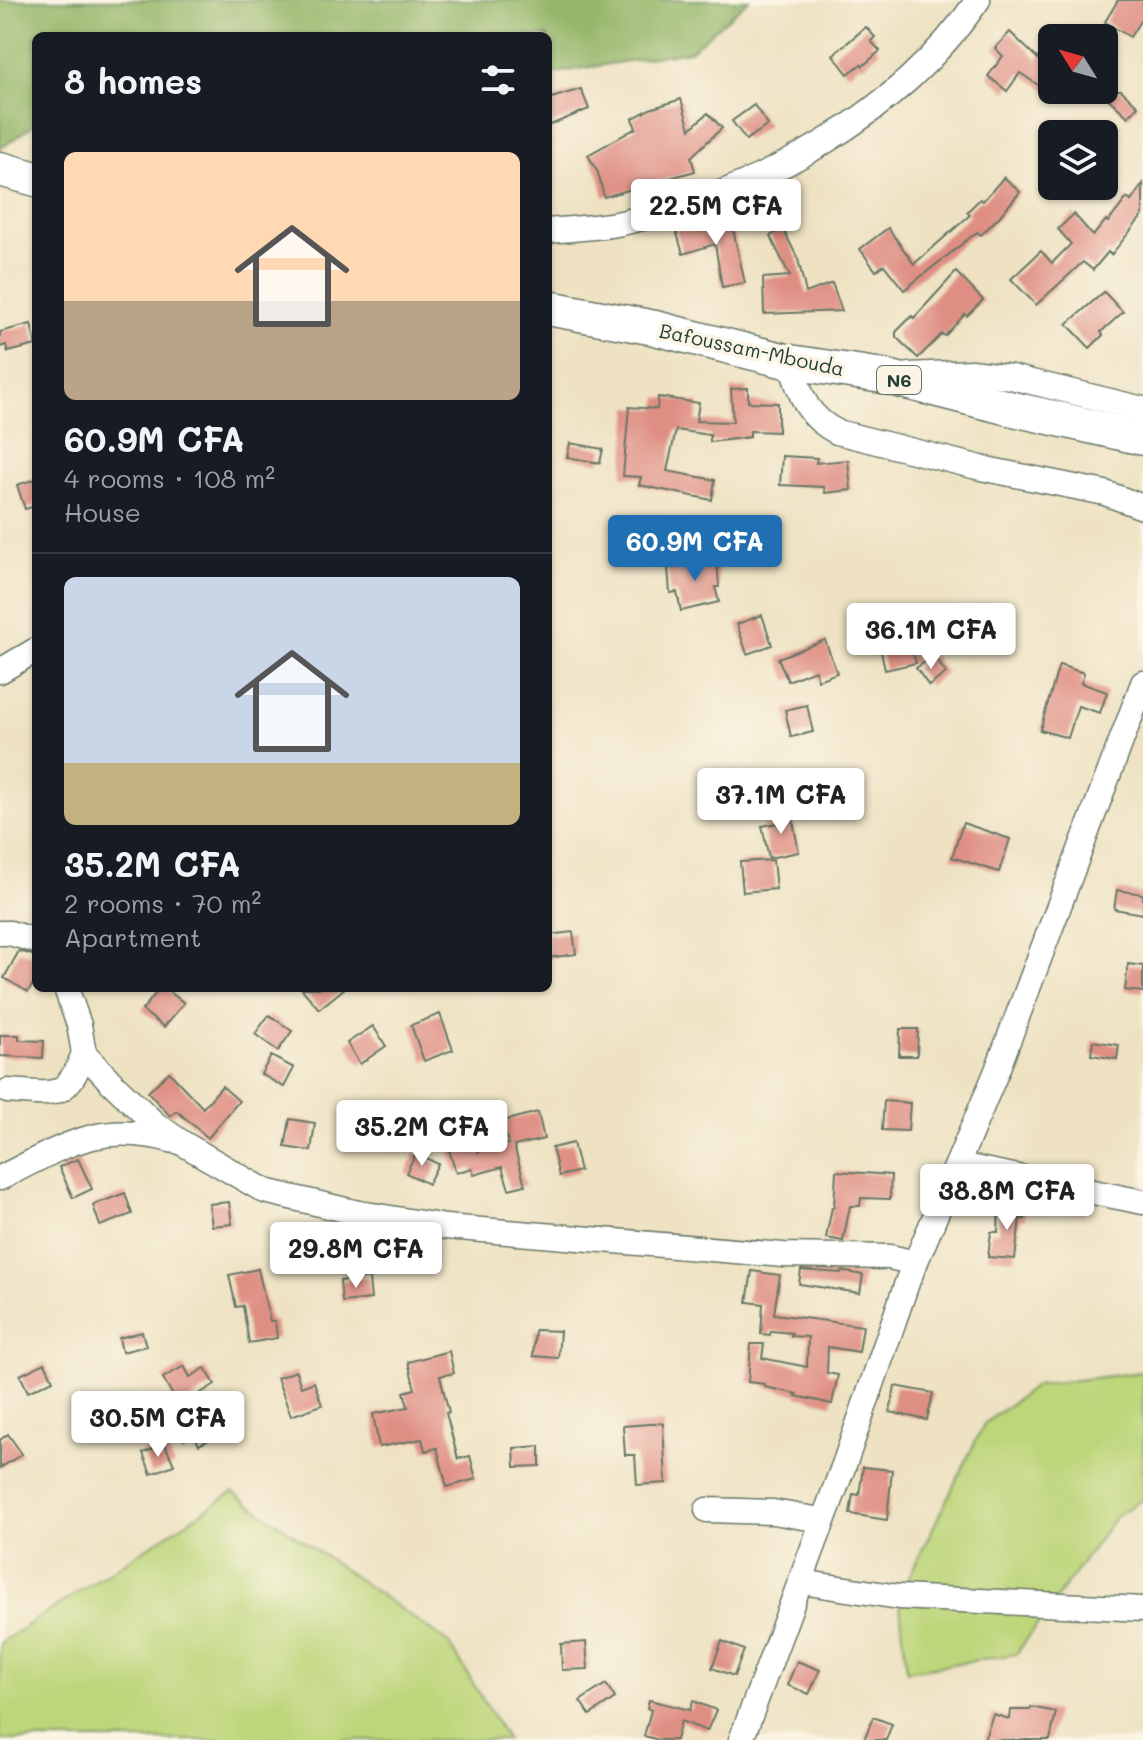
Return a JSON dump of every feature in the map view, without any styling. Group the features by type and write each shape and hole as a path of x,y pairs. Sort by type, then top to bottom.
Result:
{"highway":[{"path":"0,169 32,178"},
{"name":"Bafoussam-Mbouda","path":"552,309 655,328 790,362 883,376 1143,438"}],"street":[{"path":"552,231 625,223 723,193 785,166 846,128 912,76 978,0"},
{"path":"790,362 811,413 821,424 837,432 968,465 1105,493 1143,507"},
{"path":"883,376 972,372 1011,377 1143,409"},
{"path":"0,671 32,652"},
{"path":"741,1740 915,1263 959,1165 1143,683"},
{"path":"0,933 32,940"},
{"path":"67,992 79,1025 84,1053 131,1103 184,1144 265,1191 392,1220 564,1239 783,1255 890,1257 915,1263"},
{"path":"8,1091 51,1094 67,1087 84,1053"},
{"path":"0,1178 49,1152 105,1133 156,1136 184,1144"},
{"path":"959,1165 1143,1202"},
{"path":"707,1510 773,1512 821,1520"},
{"path":"801,1582 899,1597 1143,1609"}],"green space":[{"path":"0,0 749,0 690,51 552,73 552,32 32,32 32,126 0,149"},
{"path":"1143,1372 1143,1499 1116,1516 1016,1654 907,1671 899,1597 984,1424 1036,1385"},
{"path":"233,1492 449,1643 507,1740 0,1740 0,1643"}],"building":[{"path":"1118,0 1143,0 1143,16 1130,37 1118,30 1118,24 1105,22"},
{"path":"866,27 875,37 871,41 880,51 848,74 833,55"},
{"path":"1010,32 1038,59 1038,85 1020,73 1007,91 988,76 1003,56 995,48"},
{"path":"581,89 589,109 552,124 552,98"},
{"path":"1118,90 1138,106 1128,117 1114,104 1118,104"},
{"path":"681,99 690,129 708,113 722,128 691,157 695,171 604,197 598,173 588,155 636,128 632,119 650,109"},
{"path":"754,105 768,125 746,140 732,121"},
{"path":"1004,177 1020,192 999,217 981,235 977,232 904,290 884,265 876,271 860,249 888,228 914,264 970,215 967,212 980,199 983,201"},
{"path":"1143,184 1143,215 1111,255 1108,252 1093,270 1083,262 1036,305 1011,279 1041,251 1052,263 1071,244 1058,229 1074,214 1093,236 1127,198 1131,201"},
{"path":"730,216 745,283 722,287 715,244 683,254 676,230"},
{"path":"783,229 798,259 806,293 832,283 842,311 764,314 763,278 790,276 770,236"},
{"path":"956,272 983,300 918,358 896,337 896,332 912,316 914,318"},
{"path":"1104,292 1123,312 1101,332 1103,335 1090,348 1067,324"},
{"path":"31,324 32,346 8,352 6,345 0,347 0,332"},
{"path":"748,388 748,402 778,403 778,432 750,431 750,437 710,442 710,435 676,430 667,471 715,480 712,500 639,485 641,477 623,476 629,407 657,409 658,397 699,403 696,421 733,422 731,389"},
{"path":"570,443 603,449 600,463 567,457"},
{"path":"782,456 817,458 816,463 848,460 851,490 825,493 824,487 780,485"},
{"path":"32,480 32,507 25,509 17,485"},
{"path":"717,558 719,587 715,587 719,602 681,611 677,592 670,593 668,568 680,567 680,562"},
{"path":"762,615 772,645 747,654 737,624"},
{"path":"904,626 916,663 885,670 881,651 876,652 871,638"},
{"path":"825,640 837,673 818,680 815,670 788,681 778,658"},
{"path":"934,656 946,673 929,686 916,668"},
{"path":"1059,665 1084,673 1081,683 1107,692 1100,713 1078,706 1068,738 1040,730"},
{"path":"807,705 813,732 791,737 785,710"},
{"path":"791,811 799,852 769,858 762,826 778,823 777,813"},
{"path":"963,823 1010,839 999,872 952,857"},
{"path":"773,860 776,889 743,892 740,862"},
{"path":"1117,890 1143,894 1143,914 1114,909"},
{"path":"573,932 576,954 552,957 552,935"},
{"path":"19,951 32,955 32,986 28,992 4,978"},
{"path":"1128,964 1143,966 1143,992 1125,990"},
{"path":"157,992 170,992 184,1003 164,1027 142,1010"},
{"path":"304,992 340,992 319,1009"},
{"path":"440,1014 453,1050 424,1061 411,1025"},
{"path":"269,1015 292,1031 278,1051 255,1034"},
{"path":"373,1026 386,1046 360,1064 347,1043"},
{"path":"900,1029 918,1029 917,1056 899,1056"},
{"path":"0,1035 19,1035 19,1040 44,1041 43,1058 0,1056"},
{"path":"1093,1041 1119,1045 1117,1059 1091,1055"},
{"path":"271,1056 294,1068 284,1087 261,1074"},
{"path":"169,1072 203,1108 222,1086 239,1101 208,1138 177,1111 170,1116 148,1092"},
{"path":"884,1101 910,1103 908,1131 882,1130"},
{"path":"538,1112 544,1139 514,1146 525,1185 509,1189 502,1167 474,1175 472,1168 456,1173 446,1140 471,1132 478,1152 508,1144 503,1121"},
{"path":"290,1119 315,1123 311,1151 285,1147"},
{"path":"573,1143 580,1171 559,1176 552,1148"},
{"path":"416,1153 438,1164 428,1184 406,1173"},
{"path":"78,1159 92,1189 73,1198 59,1167"},
{"path":"836,1171 891,1175 890,1199 861,1198 860,1206 850,1206 843,1241 826,1238 834,1207"},
{"path":"125,1193 132,1214 100,1226 93,1205"},
{"path":"229,1202 232,1224 212,1226 209,1204"},
{"path":"999,1204 1025,1204 1025,1219 1020,1219 1015,1259 988,1257 991,1232 998,1232"},
{"path":"258,1269 270,1321 275,1321 277,1338 249,1343 243,1306 236,1307 229,1275"},
{"path":"801,1270 863,1275 860,1293 799,1284"},
{"path":"752,1271 780,1275 774,1314 863,1326 859,1352 828,1347 827,1373 838,1375 832,1404 748,1382 751,1344 764,1344 762,1358 807,1367 808,1337 771,1331 770,1335 761,1334 763,1304 747,1302"},
{"path":"369,1278 371,1299 342,1302 340,1281"},
{"path":"535,1330 560,1331 558,1358 533,1356"},
{"path":"142,1332 146,1346 122,1352 119,1338"},
{"path":"449,1351 454,1373 440,1376 449,1412 446,1413 458,1459 470,1456 476,1479 447,1487 437,1448 425,1451 422,1439 379,1447 373,1414 408,1407 404,1392 415,1389 408,1362"},
{"path":"45,1363 53,1380 28,1392 20,1375"},
{"path":"184,1366 190,1377 205,1368 215,1384 190,1400 209,1440 199,1445 194,1435 184,1440 173,1416 182,1412 163,1378"},
{"path":"296,1371 301,1387 314,1382 322,1405 291,1416 277,1378"},
{"path":"895,1386 933,1393 927,1420 890,1412"},
{"path":"663,1423 666,1483 637,1485 635,1455 625,1455 623,1426"},
{"path":"8,1434 22,1454 0,1468 0,1440"},
{"path":"165,1444 174,1465 151,1474 143,1453"},
{"path":"540,1446 540,1466 515,1467 514,1448"},
{"path":"863,1467 892,1470 887,1520 850,1514 853,1494 859,1495"},
{"path":"722,1641 744,1650 734,1676 712,1668"},
{"path":"586,1642 588,1669 562,1670 561,1644"},
{"path":"797,1661 820,1670 809,1694 787,1685"},
{"path":"606,1684 615,1698 590,1715 580,1701"},
{"path":"649,1700 690,1710 693,1701 716,1710 707,1731 681,1721 676,1740 659,1740 644,1736 651,1710 647,1708"},
{"path":"1031,1707 1056,1712 1050,1740 984,1740 993,1714 1009,1719 1010,1710 1030,1710"},
{"path":"873,1717 892,1724 886,1740 864,1740"}]}
